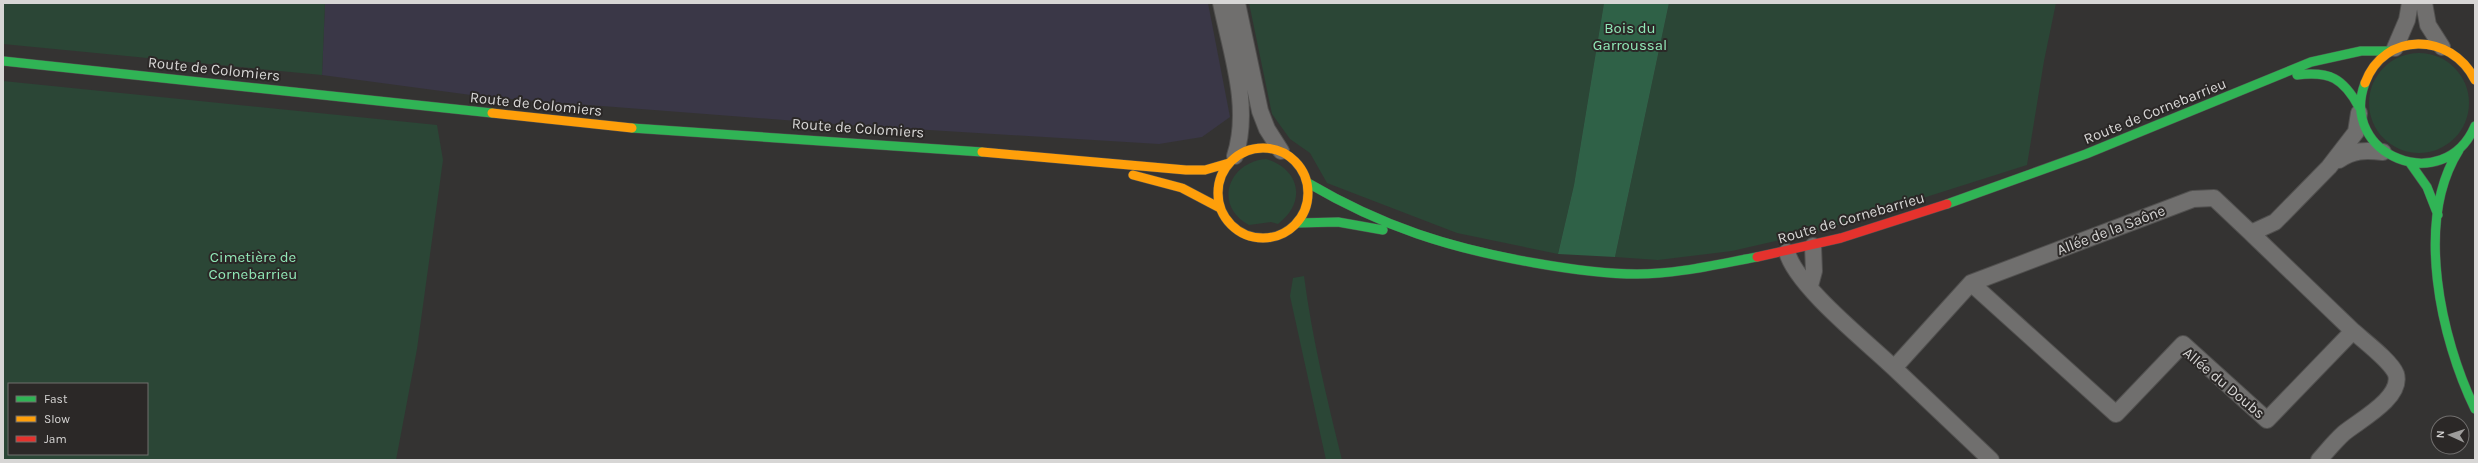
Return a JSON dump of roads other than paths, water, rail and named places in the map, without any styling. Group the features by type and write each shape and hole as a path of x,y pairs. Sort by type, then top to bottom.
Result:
{"main road":[{"name":"Route de Cornebarrieu","path":"1297,223 1338,222 1418,236 1506,259 1600,273 1677,271 1787,252 1813,246 1893,222 2014,181 2274,79 2311,62 2362,51 2392,50 2421,43 2447,50"},
{"path":"2392,50 2374,63 2366,75 2361,88 2359,109 2367,134 2383,152 2395,159 2410,163 2436,162 2459,150"},
{"path":"2447,50 2464,52"},
{"path":"2447,50 2468,67 2475,80"},
{"name":"Route de Colomiers","path":"3,61 631,128 1068,158 1186,170 1204,170 1232,160"},
{"name":"Route de Cornebarrieu","path":"2274,79 2316,73 2334,76 2352,92 2359,109"},
{"path":"2475,126 2467,141 2448,167 2438,215 2435,266 2438,302 2462,383 2475,409"},
{"path":"1267,147 1281,150 1293,158 1302,169 1308,183 1307,204 1297,223 1285,233 1278,236 1255,238 1240,233 1228,222 1220,208 1218,187 1220,177 1232,160 1253,148 1267,147"},
{"name":"Route de Colomiers","path":"1068,158 1182,188 1220,208"},
{"path":"2410,163 2427,187 2438,215"},
{"name":"Route de Cornebarrieu","path":"1308,183 1342,203 1418,236"}],"street":[{"path":"1221,3 1239,91 1242,114 1239,143 1232,160"},
{"path":"1237,3 1260,111 1267,129 1281,150"},
{"path":"2392,50 2407,20 2410,3"},
{"path":"2424,3 2426,18 2434,36 2447,50"},
{"path":"2319,460 2344,433 2384,403 2395,387 2396,374 2386,362 2251,233 2275,222 2329,167 2356,132 2359,109"},
{"path":"2329,167 2353,152 2367,150 2383,152"},
{"name":"Allée de la Saône","path":"1894,368 1971,283 2194,198 2214,198 2251,233"},
{"path":"1810,286 1814,271 1813,246"},
{"path":"1787,252 1797,273 1810,286 1818,298 1991,460"},
{"name":"Allée du Doubs","path":"1971,283 2116,414 2183,344 2267,420 2353,331"}],"park label":[{"name":"Bois du Garroussal","path":"1630,36"},
{"name":"Cimetière de Cornebarrieu","path":"253,266"}]}
